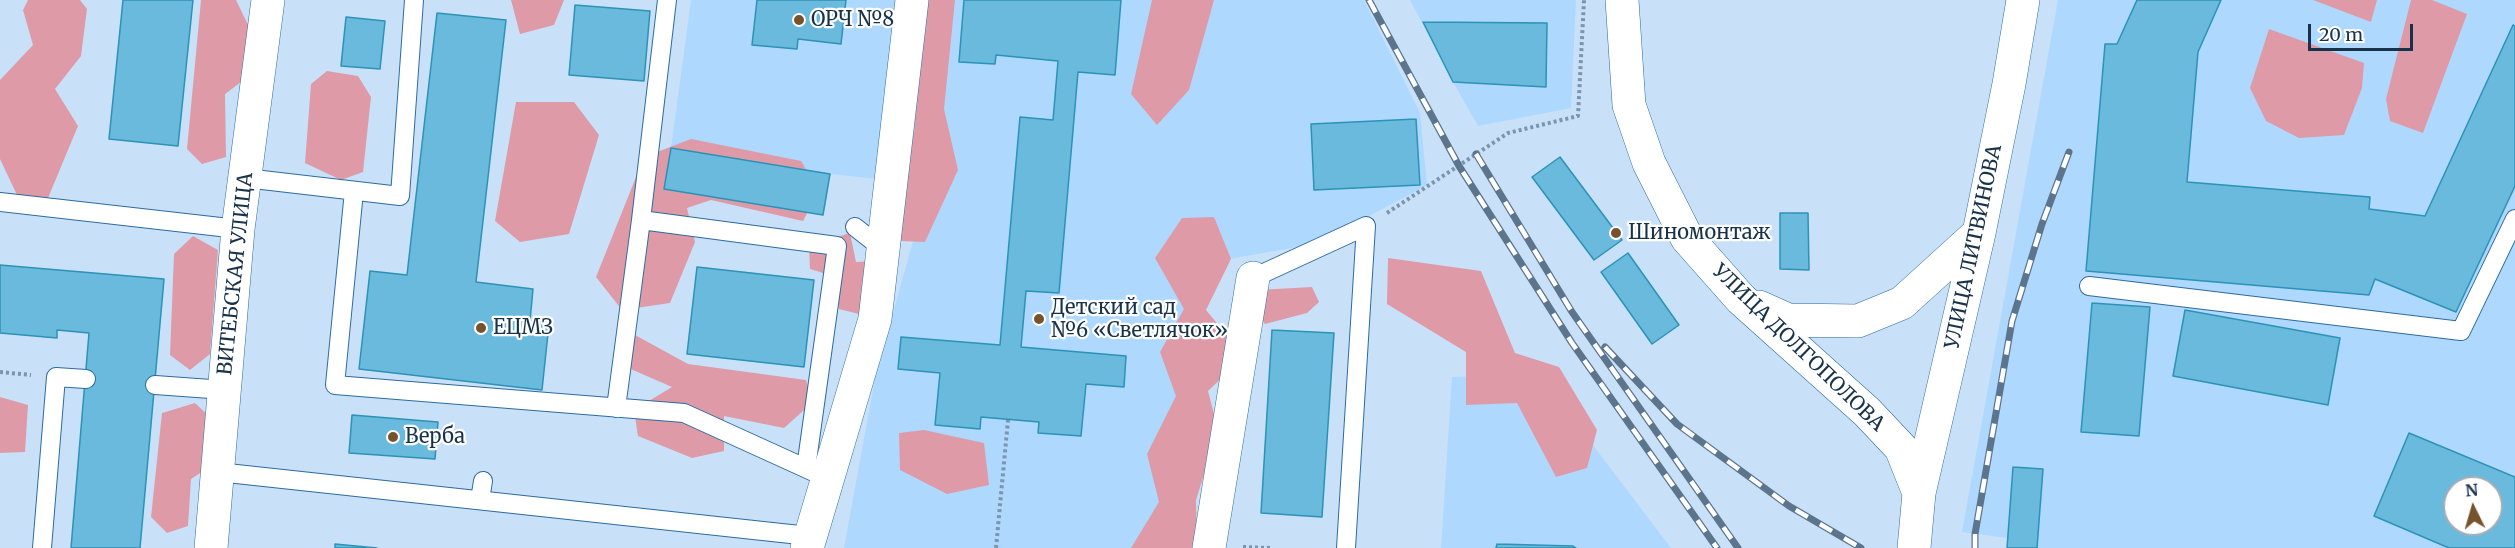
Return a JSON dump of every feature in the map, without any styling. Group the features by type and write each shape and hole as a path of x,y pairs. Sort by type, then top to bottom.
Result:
{"street":[{"name":"ВИТЕБСКАЯ УЛИЦА","path":"211,548 238,229 268,0"},
{"path":"808,542 817,473 875,319 912,0"},
{"name":"УЛИЦА ДОЛГОПОЛОВА","path":"1622,0 1629,105 1649,163 1687,238 1741,299 1867,412 1901,448 1918,493"},
{"name":"УЛИЦА ЛИТВИНОВА","path":"1914,548 1918,493 1979,233 2024,0"},
{"path":"1741,299 1788,320 1858,321 1902,303 1979,233"},
{"path":"1209,548 1253,278"}],"lane":[{"path":"244,178 400,196 414,0"},
{"path":"616,408 667,0"},
{"path":"354,191 335,385 684,413 817,473 837,246 641,220"},
{"path":"0,202 238,229"},
{"path":"2089,286 2461,331 2515,219"},
{"path":"1253,278 1366,226 1346,548"},
{"path":"855,228 883,249"},
{"path":"42,548 56,377 86,379"},
{"path":"155,385 225,390"},
{"path":"218,472 480,501 808,542"},
{"path":"480,501 483,481"}],"path":[{"path":"1366,226 1508,133 1578,116 1584,0"},
{"path":"996,548 1008,420"}],"shaded area":[{"path":"28,0 80,0 87,9 81,56 55,89 78,126 48,198 17,195 0,159 0,80 33,45 23,10"},
{"path":"201,0 236,0 255,39 249,76 225,94 226,157 202,164 187,149"},
{"path":"511,0 564,0 554,25 520,34"},
{"path":"691,0 897,0 878,179 830,174 671,148"},
{"path":"923,0 955,0 944,109 958,170 925,242 901,241 883,216 914,133"},
{"name":"Детский сад №6 «Светлячок»","path":"942,0 1364,0 1420,113 1427,185 1319,243 1190,266 1178,548 844,548 876,373 926,195"},
{"path":"1152,0 1214,0 1189,90 1157,125 1131,94"},
{"path":"1410,0 1576,0 1571,108 1478,126"},
{"path":"2058,0 2515,0 2515,548 2007,548 2007,538 1962,532"},
{"path":"2313,0 2377,0 2371,22"},
{"path":"2411,0 2432,0 2467,14 2423,133 2390,121 2386,99"},
{"path":"2269,29 2364,63 2362,88 2344,135 2299,138 2266,121 2250,88"},
{"path":"327,71 358,76 371,97 363,172 341,180 305,163 311,84"},
{"path":"516,102 574,102 599,135 569,234 520,242 495,221"},
{"path":"691,139 801,161 819,191 803,221 711,200 687,208 695,242 670,303 622,310 596,277 644,157"},
{"path":"1214,217 1231,259 1206,310 1231,340 1230,370 1208,391 1218,430 1196,500 1197,548 1131,548 1159,502 1147,454 1176,396 1160,352 1184,309 1155,258 1182,218"},
{"path":"850,233 856,262 876,261 871,317 839,309 839,278 810,269 809,246"},
{"path":"193,236 218,250 210,354 190,370 170,355 174,254"},
{"path":"1388,258 1481,271 1515,353 1559,367 1597,430 1587,468 1556,477 1517,403 1466,405 1466,352 1387,304"},
{"path":"1312,287 1319,302 1307,313 1265,324 1251,309 1257,290"},
{"path":"635,335 688,364 806,380 812,403 784,428 724,416 724,451 692,458 638,436 634,410 672,387 626,367"},
{"path":"1539,374 1671,548 1441,548 1452,377"},
{"path":"0,397 28,405 25,452 0,453"},
{"path":"195,403 217,424 214,464 191,479 188,526 167,533 151,517 162,413"},
{"path":"924,430 984,443 989,485 947,494 900,470 899,433"}],"building":[{"path":"123,0 193,0 178,146 109,139"},
{"name":"ОРЧ №8","path":"757,0 846,0 841,44 798,39 797,49 752,45"},
{"path":"964,0 1121,0 1115,75 1078,72 1059,293 1026,291 1021,347 1126,356 1124,387 1086,384 1081,436 1038,433 1039,422 981,417 980,429 935,425 940,373 898,369 901,337 1000,345 1020,117 1053,120 1058,61 996,55 995,64 959,62"},
{"path":"2137,0 2221,0 2198,52 2187,182 2370,197 2369,209 2425,216 2513,25 2515,26 2515,186 2456,312 2375,279 2369,295 2086,271 2105,44 2117,44"},
{"path":"575,5 650,11 644,81 569,75"},
{"path":"437,13 506,20 476,282 533,289 530,321 549,324 542,390 359,369 370,271 407,275"},
{"path":"346,17 385,21 380,69 341,66"},
{"path":"1423,22 1547,23 1546,87 1453,82"},
{"path":"1416,119 1420,185 1314,190 1311,124"},
{"path":"671,148 830,174 823,215 664,189"},
{"path":"1560,157 1622,240 1594,260 1532,177"},
{"path":"1780,213 1808,213 1809,270 1780,269"},
{"path":"1628,253 1679,325 1652,344 1601,272"},
{"path":"0,265 164,279 140,548 71,548 89,333 57,330 57,338 0,333"},
{"path":"697,267 814,280 804,367 687,354"},
{"path":"2092,303 2150,307 2139,436 2081,432"},
{"path":"2185,310 2340,338 2328,405 2173,376"},
{"path":"1272,330 1334,333 1322,517 1261,513"},
{"name":"Верба","path":"352,415 438,422 435,459 349,453"},
{"path":"2409,433 2515,477 2515,548 2449,548 2374,516"},
{"path":"2013,467 2043,469 2037,548 2007,548"},
{"path":"335,544 377,548 335,548"},
{"path":"1497,544 1573,546 1576,548 1496,548"}],"railway":[{"path":"1369,0 1459,166 1572,343 1717,548"},
{"path":"1975,548 1975,534 2012,321 2042,224 2069,152"},
{"path":"1476,154 1572,312 1738,548"},
{"path":"1605,347 1677,424 1789,506 1861,548"}],"place":[{"name":"ОРЧ №8","path":"799,20"},
{"name":"Шиномонтаж","path":"1616,233"},
{"name":"Детский сад №6 «Светлячок»","path":"1039,319"},
{"name":"ЕЦМЗ","path":"481,328"},
{"name":"Верба","path":"393,437"}]}
